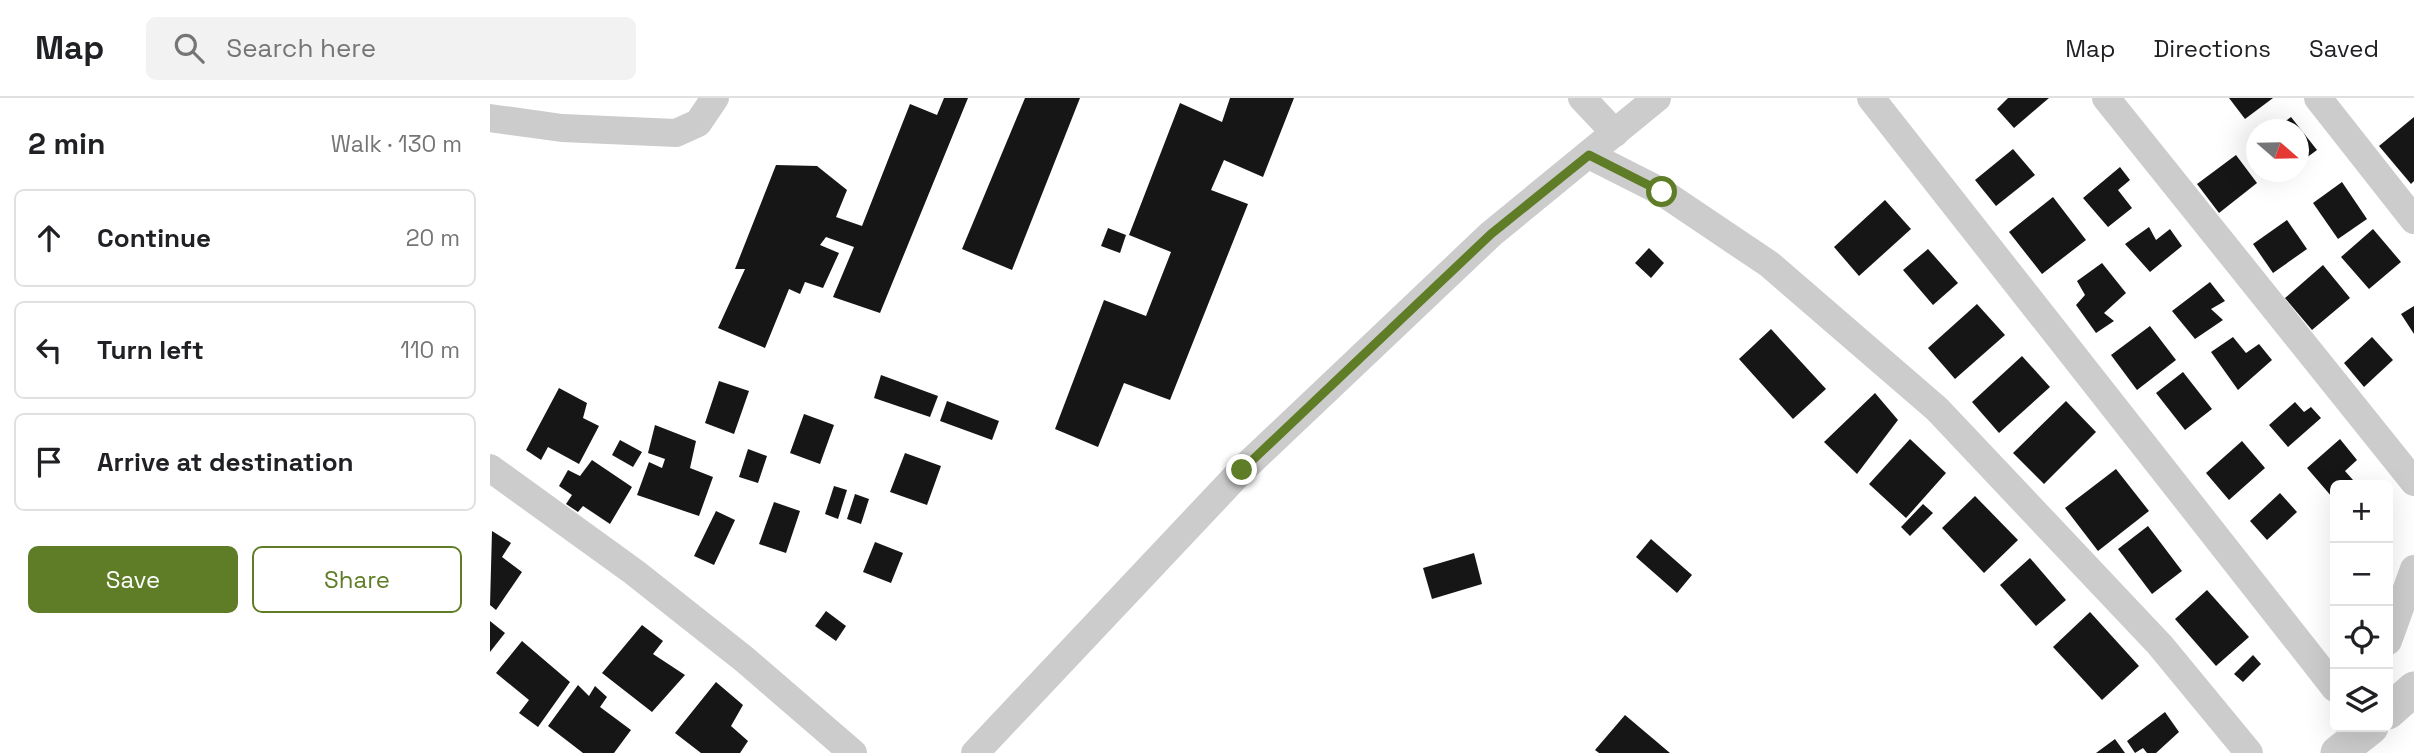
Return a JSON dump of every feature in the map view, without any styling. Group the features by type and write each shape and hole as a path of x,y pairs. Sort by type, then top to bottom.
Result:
{"street":[{"path":"490,118 562,128 676,133 698,123 715,98"},
{"path":"1582,98 1615,133"},
{"path":"975,753 1242,470 1491,234 1657,98"},
{"path":"1871,98 2330,682"},
{"path":"2106,98 2414,482"},
{"path":"2318,98 2414,220"},
{"path":"1589,155 1662,192 1769,264 1937,409 2160,645 2249,753"},
{"path":"490,468 644,579 744,659 853,753"},
{"path":"2393,627 2414,569"},
{"path":"2393,706 2414,689"},
{"path":"2338,753 2363,732"}],"building":[{"path":"944,98 968,98 880,313 833,297 854,247 826,237 820,245 839,253 823,288 805,282 800,294 789,289 765,348 718,328 745,269 735,269 776,165 817,166 847,190 836,217 862,226 910,104 937,115"},
{"path":"1025,98 1080,98 1012,270 962,249"},
{"path":"1230,98 1294,98 1263,177 1224,160 1211,190 1248,204 1170,400 1124,383 1098,447 1055,429 1104,300 1146,316 1171,252 1129,235 1180,103 1222,122"},
{"path":"2008,98 2049,98 2014,128 1997,109"},
{"path":"2229,98 2273,98 2245,119"},
{"path":"2414,117 2414,181 2411,184 2379,146"},
{"path":"2309,140 2317,150 2309,156"},
{"path":"2013,149 2035,175 1996,206 1975,180"},
{"path":"2236,155 2246,168 2246,182 2257,183 2219,213 2197,184"},
{"path":"2120,167 2130,180 2118,190 2132,208 2108,227 2083,198"},
{"path":"2342,182 2367,219 2338,239 2313,203"},
{"path":"2053,197 2086,240 2042,274 2009,232"},
{"path":"1885,200 1911,229 1859,276 1834,247"},
{"path":"2287,220 2307,249 2273,273 2253,244"},
{"path":"2149,227 2156,240 2170,229 2182,246 2150,272 2125,244"},
{"path":"1108,228 1126,235 1120,253 1101,246"},
{"path":"2373,229 2401,262 2369,289 2341,257"},
{"path":"1649,248 1664,263 1651,278 1635,263"},
{"path":"1928,249 1958,283 1933,305 1903,270"},
{"path":"2102,263 2126,293 2104,313 2114,321 2096,333 2076,305 2085,295 2077,281"},
{"path":"2323,265 2350,298 2312,330 2285,298"},
{"path":"2210,282 2225,301 2211,309 2223,320 2195,339 2172,311"},
{"path":"1977,304 2005,335 1955,379 1928,348"},
{"path":"2414,306 2414,334 2401,314"},
{"path":"2150,326 2176,360 2137,390 2111,355"},
{"path":"1771,329 1826,389 1793,419 1739,359"},
{"path":"2233,337 2246,353 2259,344 2272,360 2238,390 2211,352"},
{"path":"2372,337 2393,360 2364,387 2344,363"},
{"path":"2022,356 2050,387 1999,433 1972,402"},
{"path":"2183,372 2212,409 2185,430 2156,393"},
{"path":"881,375 938,396 930,417 874,398"},
{"path":"719,381 749,391 734,434 705,423"},
{"path":"559,388 587,403 583,418 599,426 579,464 548,447 541,460 526,450"},
{"path":"1875,393 1898,420 1857,474 1824,442"},
{"path":"947,401 999,421 992,440 940,421"},
{"path":"2066,401 2096,432 2044,484 2013,453"},
{"path":"2295,402 2304,412 2311,407 2321,418 2288,447 2269,425"},
{"path":"804,414 834,425 820,464 790,453"},
{"path":"655,425 696,441 690,468 713,477 699,516 637,495 649,462 662,468 665,459 648,453"},
{"path":"1910,439 1946,473 1906,518 1869,484"},
{"path":"2340,439 2357,460 2345,471 2353,480 2330,480 2330,495 2307,468"},
{"path":"620,440 642,452 633,467 612,455"},
{"path":"2242,441 2265,468 2229,500 2206,473"},
{"path":"748,449 767,456 758,483 739,477"},
{"path":"905,453 941,466 927,505 890,492"},
{"path":"592,460 632,487 610,524 583,506 578,512 566,504 572,495 559,486 568,470 580,476"},
{"path":"2116,469 2149,511 2098,551 2065,508"},
{"path":"834,486 847,490 838,519 825,514"},
{"path":"2280,493 2297,512 2267,540 2250,521"},
{"path":"855,494 869,499 861,524 847,519"},
{"path":"1975,496 2018,540 1984,573 1942,528"},
{"path":"774,502 800,511 786,553 759,544"},
{"path":"1923,504 1933,513 1910,536 1901,527"},
{"path":"716,511 735,520 714,565 694,556"},
{"path":"2148,526 2182,571 2152,594 2118,549"},
{"path":"492,531 511,543 502,557 522,572 496,610 490,605"},
{"path":"1651,539 1692,575 1677,593 1636,557"},
{"path":"875,542 903,553 891,583 863,572"},
{"path":"1474,553 1482,584 1432,599 1423,568"},
{"path":"2030,558 2066,600 2036,626 2000,585"},
{"path":"2207,590 2249,637 2216,666 2175,619"},
{"path":"826,611 846,626 836,641 815,626"},
{"path":"2090,612 2139,666 2102,700 2053,647"},
{"path":"490,621 505,633 490,652"},
{"path":"642,625 663,641 653,654 685,675 652,712 602,673"},
{"path":"522,641 570,682 538,727 519,713 529,700 496,673"},
{"path":"2253,655 2261,664 2243,682 2234,674"},
{"path":"716,682 743,705 731,726 748,741 740,753 701,753 675,733"},
{"path":"578,685 589,696 595,686 607,697 600,707 631,730 614,753 583,753 548,726"},
{"path":"2165,712 2179,732 2156,753 2147,753 2143,748 2135,753 2127,741"},
{"path":"1625,715 1670,753 1599,753 1595,750"},
{"path":"2115,739 2125,753 2096,753"}],"route":[{"path":"1242,470 1491,234 1589,155 1662,192"}]}
